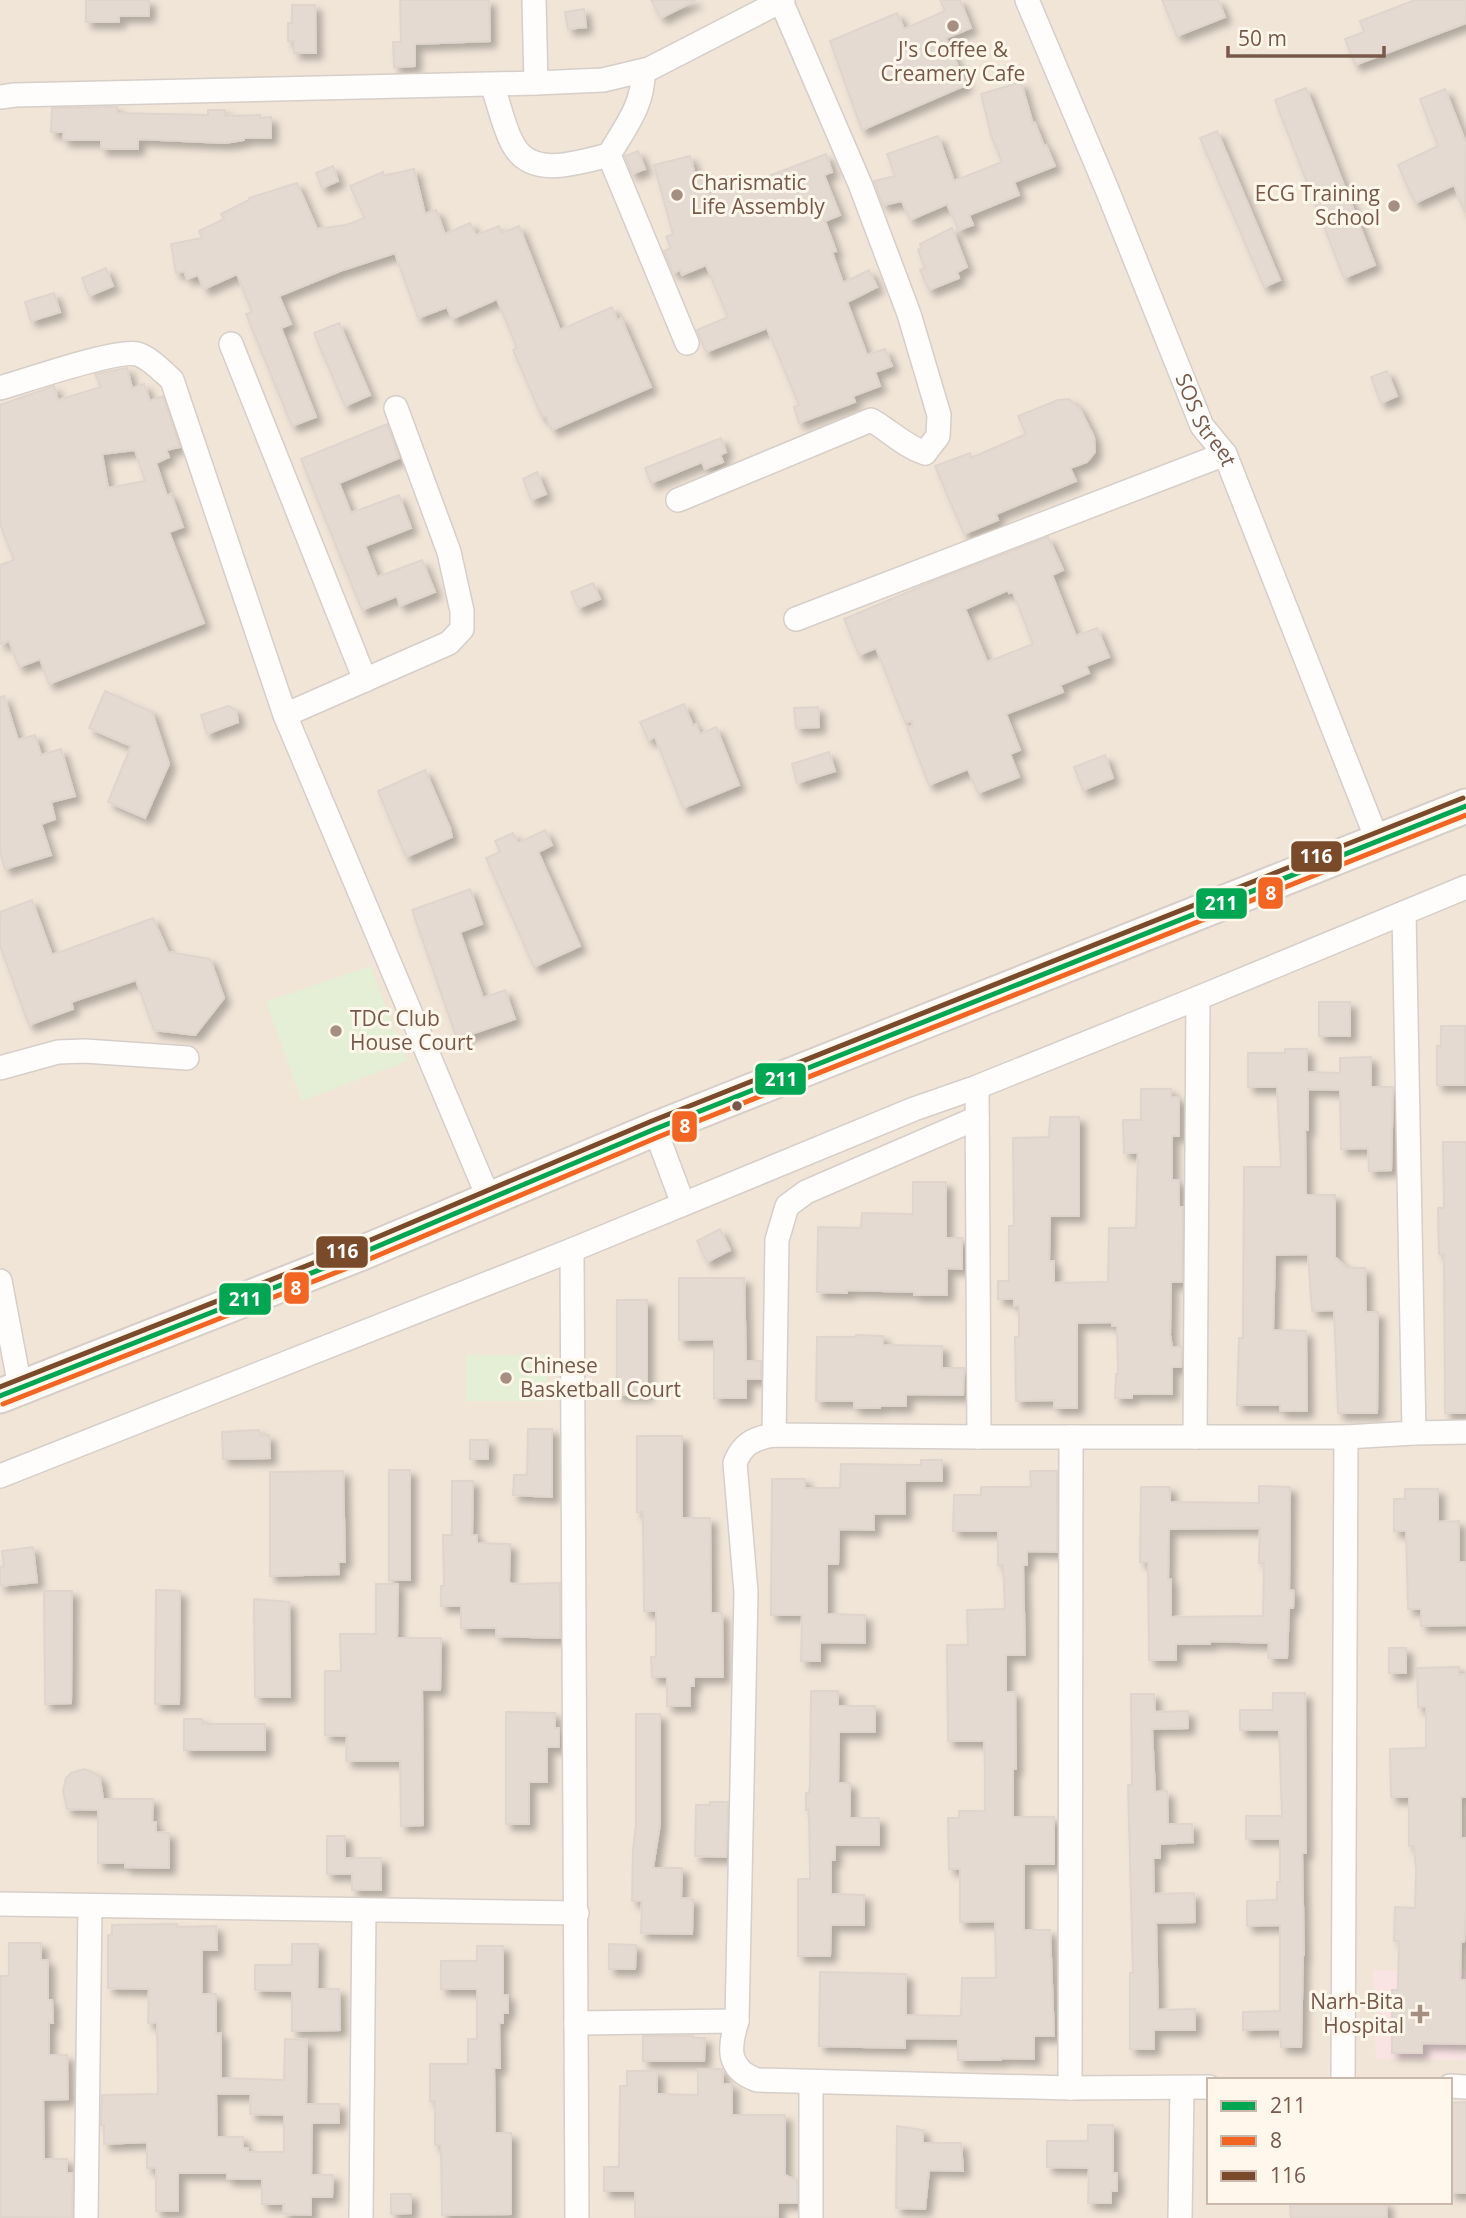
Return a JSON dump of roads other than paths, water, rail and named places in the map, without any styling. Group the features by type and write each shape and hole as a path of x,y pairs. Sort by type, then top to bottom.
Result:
{"main road":[{"path":"10,1392 357,1255 655,1129 1466,806"}],"street":[{"path":"534,0 536,83"},
{"name":"SOS Street","path":"1027,0 1202,426 1225,454 1378,842"},
{"path":"0,97 603,80 643,71 782,1 860,184 909,314 939,415 938,436 925,453 911,449 887,429 871,420 678,500"},
{"path":"492,85 514,147 532,164 560,166 609,155 625,130 642,94 643,71"},
{"path":"609,155 687,343"},
{"path":"231,344 365,680"},
{"path":"0,388 105,357 138,354 172,380 285,715 489,1199"},
{"path":"285,715 449,643 462,629 463,621 449,552 397,408"},
{"path":"796,619 1225,454"},
{"path":"0,1476 572,1250 1466,887"},
{"path":"1404,913 1414,1433"},
{"path":"1195,1437 1198,998"},
{"path":"0,1068 58,1052 85,1051 187,1058"},
{"path":"977,1087 979,1437"},
{"path":"774,1435 777,1240 787,1206 806,1192 977,1118"},
{"path":"655,1129 683,1204"},
{"path":"572,1250 577,2218"},
{"path":"0,1281 10,1392"},
{"path":"1207,2087 1070,2088 757,2080 747,2077 739,2069 730,2043 737,2021 746,1592 735,1463 739,1452 753,1439 774,1435 1346,1437 1466,1432"},
{"path":"1070,2088 1071,1437"},
{"path":"1343,2078 1346,1437"},
{"path":"0,1904 577,1913"},
{"path":"86,2218 90,1906"},
{"path":"361,2218 364,1911"},
{"path":"576,2024 737,2021"},
{"path":"811,2082 811,2218"},
{"path":"1180,2218 1182,2088"}],"place":[{"name":"J's Coffee & Creamery Cafe","path":"953,26"},
{"name":"Charismatic Life Assembly","path":"677,195"},
{"name":"ECG Training School","path":"1394,206"},
{"name":"TDC Club House Court","path":"336,1031"},
{"name":"Chinese Basketball Court","path":"506,1378"},
{"name":"Narh-Bita Hospital","path":"1420,2014"}]}
